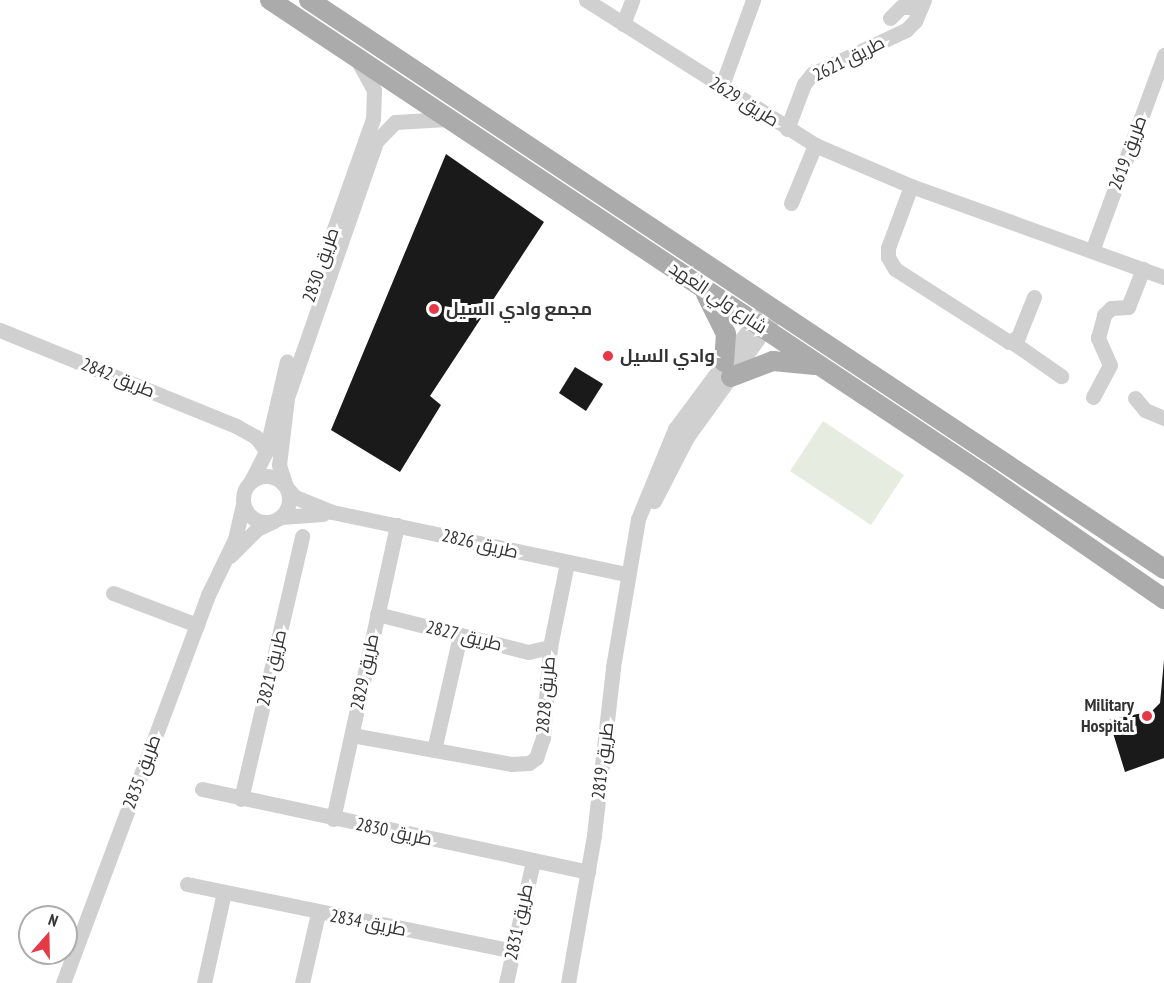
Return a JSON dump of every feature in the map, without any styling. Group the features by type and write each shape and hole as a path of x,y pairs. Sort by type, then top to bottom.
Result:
{"main road":[{"name":"شارع ولي العهد","path":"270,0 642,246 705,291 767,317 815,365 1164,599"},
{"name":"شارع ولي العهد","path":"309,0 767,317 901,394 1164,569"},
{"path":"705,291 723,323 727,370 773,361 815,365"}],"street":[{"name":"طريق 2629","path":"586,0 721,88 815,145 911,186 1164,277"},
{"path":"623,24 632,0"},
{"path":"721,88 753,0"},
{"path":"890,18 901,7 923,4"},
{"name":"طريق 2621","path":"787,129 804,84 812,74 906,30 923,4"},
{"name":"طريق 2830","path":"286,487 279,465 275,428 279,384 373,119 372,83 350,53"},
{"name":"طريق 2619","path":"1092,251 1164,55"},
{"name":"طريق 2830","path":"251,481 275,428 381,133 395,122 411,118 447,119"},
{"path":"791,202 815,145"},
{"path":"911,186 888,248 892,265 1061,376"},
{"path":"1093,397 1111,362 1098,338 1104,315 1111,308 1128,307 1143,269"},
{"path":"1012,342 1018,337 1034,297"},
{"name":"طريق 2819","path":"568,983 588,872 627,574 635,538 664,466 681,433 767,317"},
{"name":"طريق 2842","path":"0,330 236,426 256,437 266,451"},
{"path":"1135,398 1145,410 1164,417"},
{"name":"طريق 2842","path":"236,426 275,428"},
{"path":"270,476 286,487 289,500 278,519 255,520 243,505 244,492 251,481 270,476"},
{"name":"طريق 2826","path":"286,487 295,497 332,512 627,574"},
{"name":"طريق 2835","path":"63,983 197,626 235,539 243,505"},
{"name":"طريق 2826","path":"278,519 332,512"},
{"name":"طريق 2835","path":"223,562 258,529 278,519"},
{"name":"طريق 2829","path":"333,819 397,525"},
{"name":"طريق 2821","path":"241,800 302,536"},
{"name":"طريق 2828","path":"352,735 520,765 536,758 543,738 550,646 567,563"},
{"path":"113,593 197,626"},
{"name":"طريق 2827","path":"377,614 528,652 550,646"},
{"path":"434,750 460,636"},
{"name":"طريق 2830","path":"202,789 241,800 588,872"},
{"name":"طريق 2831","path":"506,983 533,861"},
{"name":"طريق 2834","path":"187,884 318,913 513,951"},
{"path":"204,983 224,892"},
{"path":"302,983 318,913"}],"shaded area":[{"path":"823,421 904,475 871,525 790,471"}],"building":[{"name":"مجمع وادي السيل","path":"446,154 544,222 430,396 441,405 400,472 331,430"},
{"path":"575,367 603,384 586,411 559,393"},
{"name":"Military Hospital","path":"1164,660 1164,758 1125,772 1109,720 1152,711 1160,703"}],"place":[{"name":"مجمع وادي السيل","path":"434,309"},
{"name":"وادي السيل","path":"608,356"},
{"name":"Military Hospital","path":"1147,716"}]}
